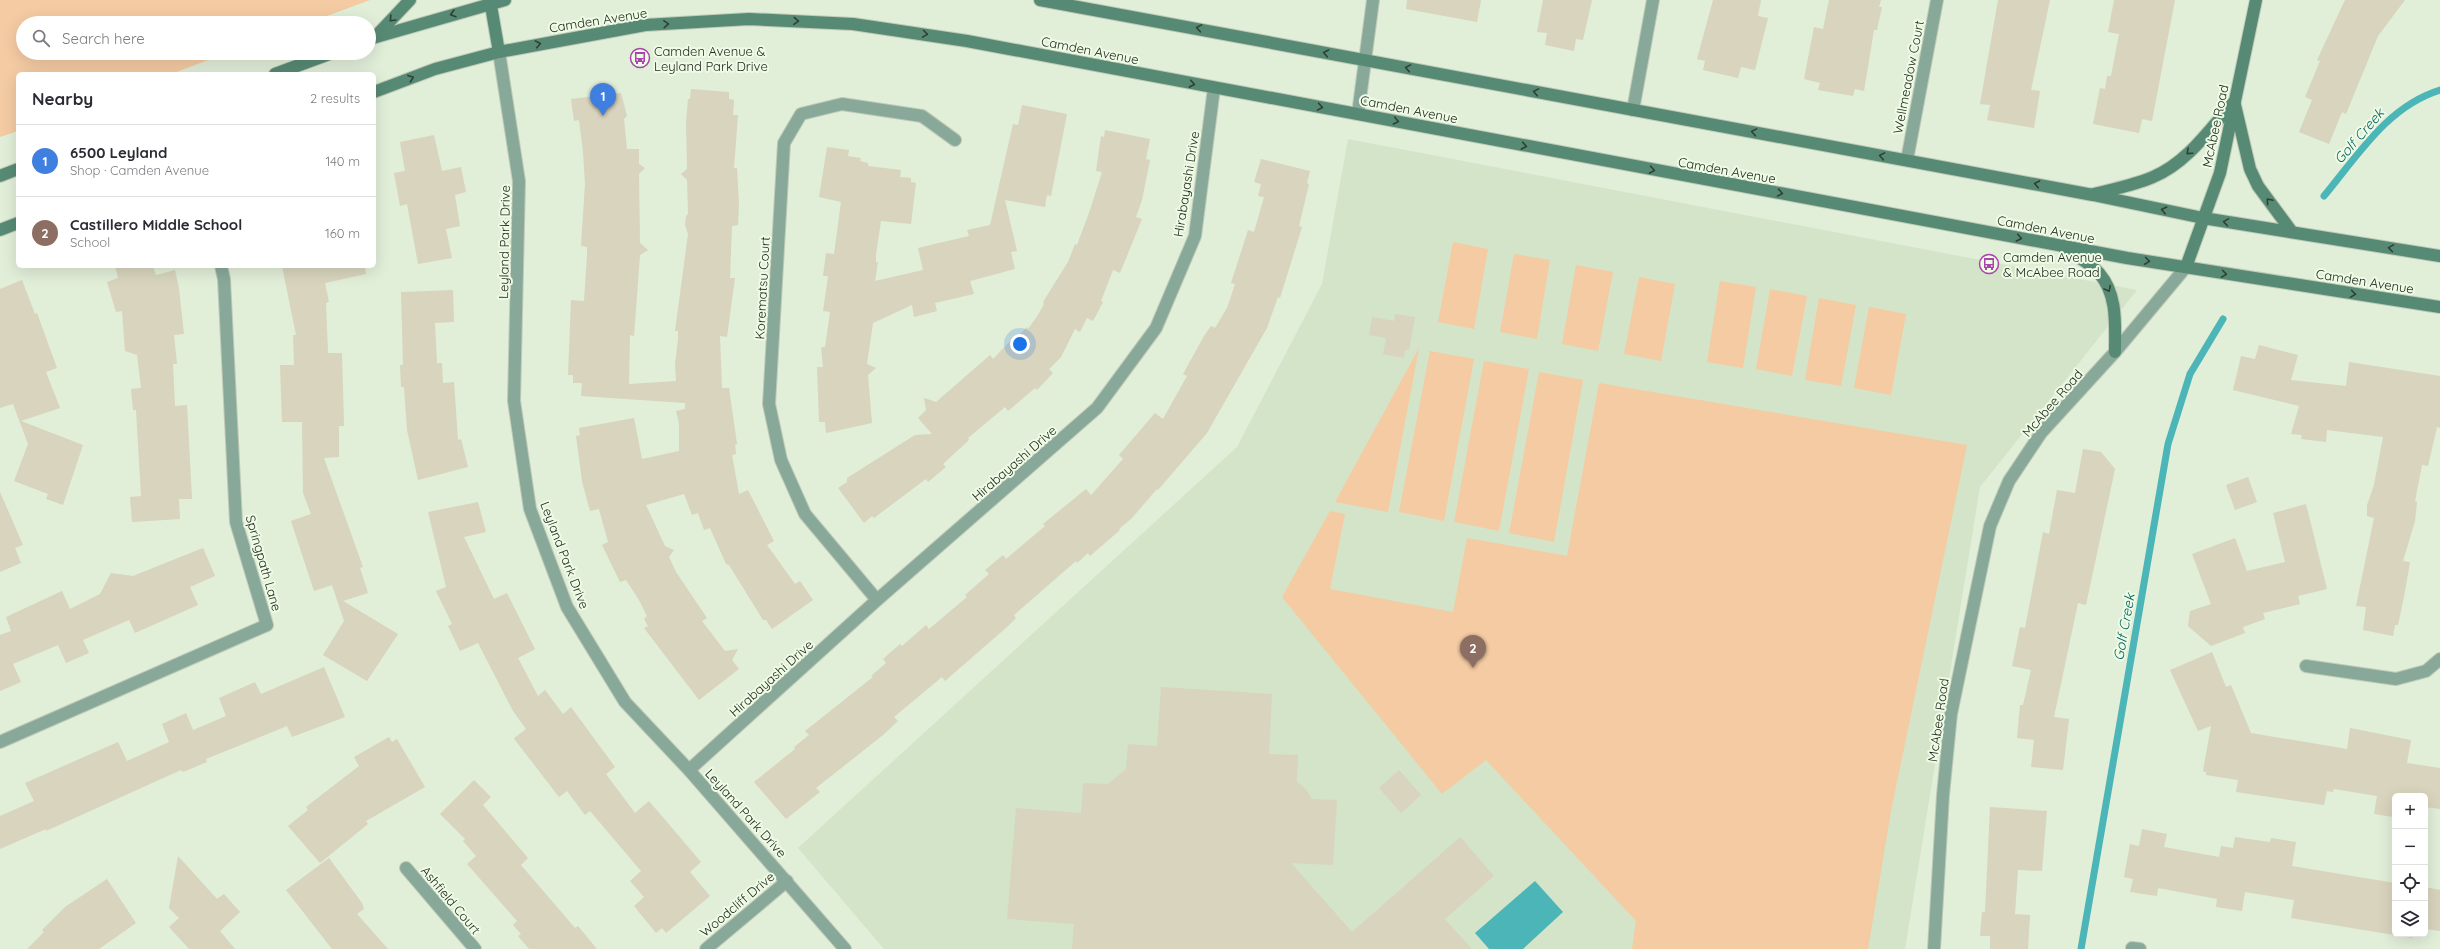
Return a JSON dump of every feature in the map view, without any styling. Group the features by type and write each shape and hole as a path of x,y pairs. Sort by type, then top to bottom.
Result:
{"main road":[{"path":"376,34 410,0"},
{"path":"376,37 490,1 505,0"},
{"path":"1040,0 1086,4 1365,60 2093,195 2202,218 2440,256"},
{"name":"McAbee Road","path":"2186,267 2202,218 2220,173 2256,0"},
{"path":"490,1 499,52"},
{"name":"Camden Avenue","path":"376,91 435,69 499,52 645,26 749,19 853,24 967,41 2059,246 2440,307"},
{"path":"280,72 313,60"},
{"path":"2093,195 2152,177 2170,168 2192,150 2234,102"},
{"path":"2234,102 2250,169 2258,186 2292,232"},
{"path":"0,176 16,171"},
{"path":"0,230 16,224"},
{"path":"2059,246 2099,272 2114,302 2115,352"}],"street":[{"path":"1358,114 1373,0"},
{"path":"1633,110 1653,0"},
{"name":"Wellmeadow Court","path":"1906,160 1937,0"},
{"name":"Leyland Park Drive","path":"499,52 520,181 514,402 530,509 567,607 625,702 689,770 845,949"},
{"name":"Hirabayashi Drive","path":"689,770 877,600 1097,408 1156,328 1195,236 1214,88"},
{"name":"Korematsu Court","path":"877,600 805,514 781,460 769,404 784,143 801,114 842,104 922,116 956,140"},
{"name":"McAbee Road","path":"1934,949 1943,794 1951,714 1990,526 2009,481 2041,433 2115,352 2186,267"},
{"name":"Springpath Lane","path":"0,742 267,625 236,522 224,279 221,268"},
{"path":"2306,666 2396,679 2426,671 2440,659"},
{"name":"Ashfield Court","path":"406,868 475,949"},
{"name":"Woodcliff Drive","path":"706,949 787,881"}],"shaded area":[{"path":"0,0 370,0 327,16 16,16 16,60 208,60 176,72 16,72 16,132 0,137"},
{"path":"1348,139 2137,290 1980,487 1905,949 884,949 798,848 1237,447 1322,284"},
{"path":"1453,242 1488,249 1474,329 1438,322"},
{"path":"1514,254 1550,260 1537,339 1500,332"},
{"path":"1576,265 1613,272 1598,351 1562,344"},
{"path":"1639,277 1675,284 1661,361 1624,354"},
{"path":"1720,281 1756,287 1743,368 1707,362"},
{"path":"1770,289 1807,296 1792,376 1756,369"},
{"path":"1819,298 1856,305 1841,386 1805,380"},
{"path":"1869,307 1906,314 1891,395 1854,388"},
{"path":"1419,348 1388,512 1335,502"},
{"path":"1430,351 1474,359 1444,521 1399,512"},
{"path":"1484,361 1529,369 1499,531 1454,522"},
{"path":"1539,372 1583,380 1554,542 1509,533"},
{"path":"1599,383 1967,445 1891,811 1868,949 1632,949 1636,921 1486,760 1442,794 1282,597 1330,511 1345,514 1330,589 1453,612 1467,538 1567,556"}],"water":[{"path":"1535,881 1563,912 1523,949 1489,949 1475,933"}],"building":[{"path":"1407,0 1481,0 1477,22 1406,9"},
{"path":"1543,0 1592,0 1583,40 1576,39 1574,51 1545,45 1547,33 1537,32"},
{"path":"1713,0 1761,0 1758,16 1768,18 1755,70 1741,67 1738,78 1703,70 1705,61 1697,59"},
{"path":"1829,0 1881,0 1879,7 1882,7 1877,30 1874,30 1864,91 1855,89 1853,96 1818,90 1820,83 1804,79 1814,27 1823,29"},
{"path":"1998,0 2050,0 2031,90 2040,91 2034,128 1987,120 1990,105 1980,104"},
{"path":"2114,0 2175,0 2152,121 2142,119 2139,133 2093,124 2100,88 2105,89 2107,76 2111,76 2119,34 2108,32"},
{"path":"2345,0 2405,0 2378,36 2346,114 2342,112 2329,144 2299,132 2312,100 2305,97 2320,61 2317,60"},
{"path":"691,89 729,92 729,99 734,100 733,115 738,115 734,168 737,168 739,204 738,225 732,226 730,278 735,278 727,337 720,336 722,388 729,388 737,444 735,445 736,454 732,455 739,494 748,490 774,541 767,545 795,584 800,581 813,600 772,629 766,620 763,620 729,565 726,564 710,528 704,530 698,513 692,515 684,494 646,505 665,546 674,550 669,557 676,572 707,618 702,621 725,651 738,649 732,660 739,669 699,700 644,628 648,626 644,619 647,616 639,600 626,580 620,582 602,545 608,542 599,509 590,511 582,481 576,436 580,435 579,428 634,418 642,459 679,451 679,423 676,411 685,409 685,403 581,396 582,383 573,383 573,375 568,375 571,300 584,301 587,255 587,247 581,246 585,184 583,152 579,120 574,121 571,99 621,93 627,116 624,119 627,149 639,149 639,164 645,168 639,174 640,243 648,250 640,255 634,336 630,335 629,384 676,381 675,364 678,331 675,331 688,234 685,225 686,216 688,214 687,180 681,174 687,169 686,122 688,99 690,99"},
{"path":"1022,105 1067,114 1051,196 1047,195 1045,207 1005,200 1017,251 1011,252 1015,269 970,281 974,294 935,303 937,311 914,317 912,305 873,323 867,364 876,368 868,375 872,423 826,433 825,422 819,422 817,367 823,367 821,347 825,347 830,312 823,311 828,276 823,276 826,253 834,254 841,202 819,197 827,147 849,150 848,156 861,158 860,161 868,163 868,166 901,170 900,177 911,178 911,182 916,183 911,224 881,221 876,254 876,262 878,262 875,281 923,270 918,248 969,236 967,230 990,225 1013,124 1018,125"},
{"path":"1105,130 1150,139 1146,159 1150,160 1142,200 1136,217 1142,219 1120,273 1113,270 1101,301 1103,302 1093,321 1087,318 1080,332 1075,329 1061,357 1049,369 1053,373 1037,390 1035,388 1008,411 1005,407 968,438 969,440 943,464 946,467 928,482 926,479 874,518 872,516 864,523 838,488 847,482 847,478 915,435 932,434 918,418 926,410 924,398 936,402 990,355 993,359 1016,335 1018,336 1027,327 1028,329 1038,315 1044,304 1043,302 1068,262 1075,244 1077,245 1102,172 1096,171 1101,136 1104,137"},
{"path":"434,135 442,171 461,167 466,192 455,195 460,226 446,229 452,258 418,264 407,204 400,206 394,173 405,171 400,142"},
{"path":"1261,159 1310,171 1307,183 1309,184 1299,226 1302,227 1280,298 1278,297 1267,328 1207,433 1158,490 1157,489 1131,519 1119,529 1120,530 1090,556 1088,553 1077,563 1076,561 1014,615 1016,618 1007,627 945,681 942,677 894,717 898,721 883,735 816,788 820,792 786,819 754,782 795,749 794,747 809,735 805,731 873,677 871,676 886,663 883,659 900,644 902,646 926,625 929,629 967,597 965,595 989,574 985,570 1003,555 1006,559 1045,526 1043,524 1086,489 1091,495 1123,459 1119,455 1155,413 1163,419 1187,376 1183,374 1204,336 1211,326 1215,328 1227,308 1235,284 1231,283 1248,230 1254,232 1264,197 1258,196 1261,184 1254,182"},
{"path":"116,268 154,268 156,275 175,270 179,288 184,334 174,335 177,364 173,364 175,406 187,405 192,499 179,499 180,519 132,522 130,497 141,496 136,410 133,410 131,389 141,388 137,355 125,351 122,311 116,312 107,282 118,278"},
{"path":"282,268 365,268 366,274 325,283 329,302 326,303 328,353 342,353 344,426 339,426 339,457 324,458 363,567 360,568 368,593 343,601 398,634 367,681 323,655 344,621 332,585 314,591 291,521 311,514 303,493 302,422 282,422 280,365 294,365 293,335 296,335"},
{"path":"22,280 35,314 37,313 57,368 46,372 60,408 21,421 83,445 63,505 46,499 48,494 14,481 28,444 13,404 0,408 0,289"},
{"path":"453,290 454,322 435,323 437,363 442,363 443,383 454,382 458,440 461,439 468,467 418,480 407,430 404,387 401,387 400,365 403,365 401,292"},
{"path":"1395,314 1415,317 1409,350 1405,350 1404,358 1383,354 1386,338 1369,335 1372,317 1394,321"},
{"path":"2259,345 2298,355 2291,380 2346,386 2349,362 2440,376 2440,428 2437,427 2428,466 2422,465 2415,501 2417,502 2415,521 2403,561 2410,562 2398,625 2395,625 2393,636 2363,630 2366,607 2356,606 2374,518 2367,516 2367,505 2374,485 2383,437 2327,430 2326,442 2301,439 2302,435 2291,434 2299,406 2233,390 2241,356 2255,359"},
{"path":"2083,449 2101,452 2115,469 2086,605 2078,603 2054,717 2069,719 2063,770 2031,767 2034,740 2017,738 2020,705 2023,705 2031,670 2012,666 2020,627 2025,628 2043,532 2049,534 2057,490 2075,493"},
{"path":"2248,477 2257,502 2235,510 2226,485"},
{"path":"0,492 23,545 15,548 21,563 0,572"},
{"path":"478,502 486,532 464,537 494,599 507,593 535,649 518,658 538,696 545,690 563,714 571,707 615,767 606,774 635,813 649,801 701,862 690,872 710,896 666,933 662,928 656,933 634,906 644,897 630,881 641,871 590,811 585,815 567,791 559,797 515,740 514,738 526,729 513,711 478,643 460,651 448,626 452,624 436,591 446,587 428,512"},
{"path":"2306,504 2327,589 2298,596 2300,604 2263,613 2265,619 2243,627 2245,633 2211,646 2188,626 2190,611 2211,604 2192,554 2235,538 2247,571 2285,562 2273,513"},
{"path":"203,548 215,576 190,587 198,605 135,633 129,620 83,640 89,653 66,663 58,645 13,664 21,682 0,691 0,635 11,631 6,617 62,591 70,609 100,594 111,573 133,576"},
{"path":"2212,652 2226,687 2231,685 2251,733 2347,749 2350,728 2411,740 2407,763 2440,768 2440,809 2428,807 2428,793 2392,793 2392,817 2374,814 2377,796 2334,789 2333,792 2327,791 2324,805 2236,792 2238,780 2206,775 2206,772 2203,771 2211,726 2198,731 2170,670"},
{"path":"324,667 345,717 292,737 287,726 206,759 207,762 183,772 181,770 46,831 46,829 0,849 0,816 34,801 25,783 118,742 127,761 169,742 162,724 186,713 193,730 226,716 219,698 255,682 261,694"},
{"path":"1161,687 1272,694 1269,754 1298,755 1297,782 1306,789 1312,799 1337,800 1333,865 1291,863 1352,932 1460,837 1494,876 1445,919 1472,949 1072,949 1074,924 1007,919 1016,808 1081,813 1083,783 1108,784 1126,769 1128,744 1157,746"},
{"path":"389,737 392,742 397,739 425,787 366,821 368,824 320,863 288,826 308,810 306,807 359,766 354,757"},
{"path":"1399,770 1421,795 1401,813 1379,788"},
{"path":"474,780 491,797 483,805 528,858 521,865 575,928 578,926 597,949 529,949 518,936 521,934 513,925 517,921 467,864 476,856 463,841 465,839 440,814"},
{"path":"1990,807 2047,811 2042,871 2018,870 2015,914 2030,915 2028,949 1990,949 1990,936 1980,936 1982,912 1985,912"},
{"path":"2142,829 2167,834 2164,847 2219,857 2221,846 2233,848 2235,837 2270,842 2271,838 2296,842 2292,866 2392,883 2392,935 2291,918 2294,900 2245,892 2242,911 2216,907 2217,899 2158,888 2157,896 2130,892 2133,879 2124,877 2130,844 2139,846"},
{"path":"178,856 217,899 224,894 240,912 220,931 235,949 189,949 169,927 179,918 169,908"},
{"path":"329,858 362,903 364,909 357,914 388,949 332,949 286,890"},
{"path":"107,879 136,923 99,949 27,949 44,932 42,930 65,907"},
{"path":"2428,888 2440,890 2440,931 2428,929"}],"waterway":[{"name":"Golf Creek","path":"2324,196 2362,149 2389,120 2421,97 2440,90"},
{"name":"Golf Creek","path":"2081,949 2168,444 2190,374 2223,319"}],"place":[{"name":"Camden Avenue & Leyland Park Drive","path":"640,58"},
{"name":"6500 Leyland","path":"603,116"},
{"name":"Camden Avenue & McAbee Road","path":"1989,264"},
{"name":"Castillero Middle School","path":"1473,668"}]}
